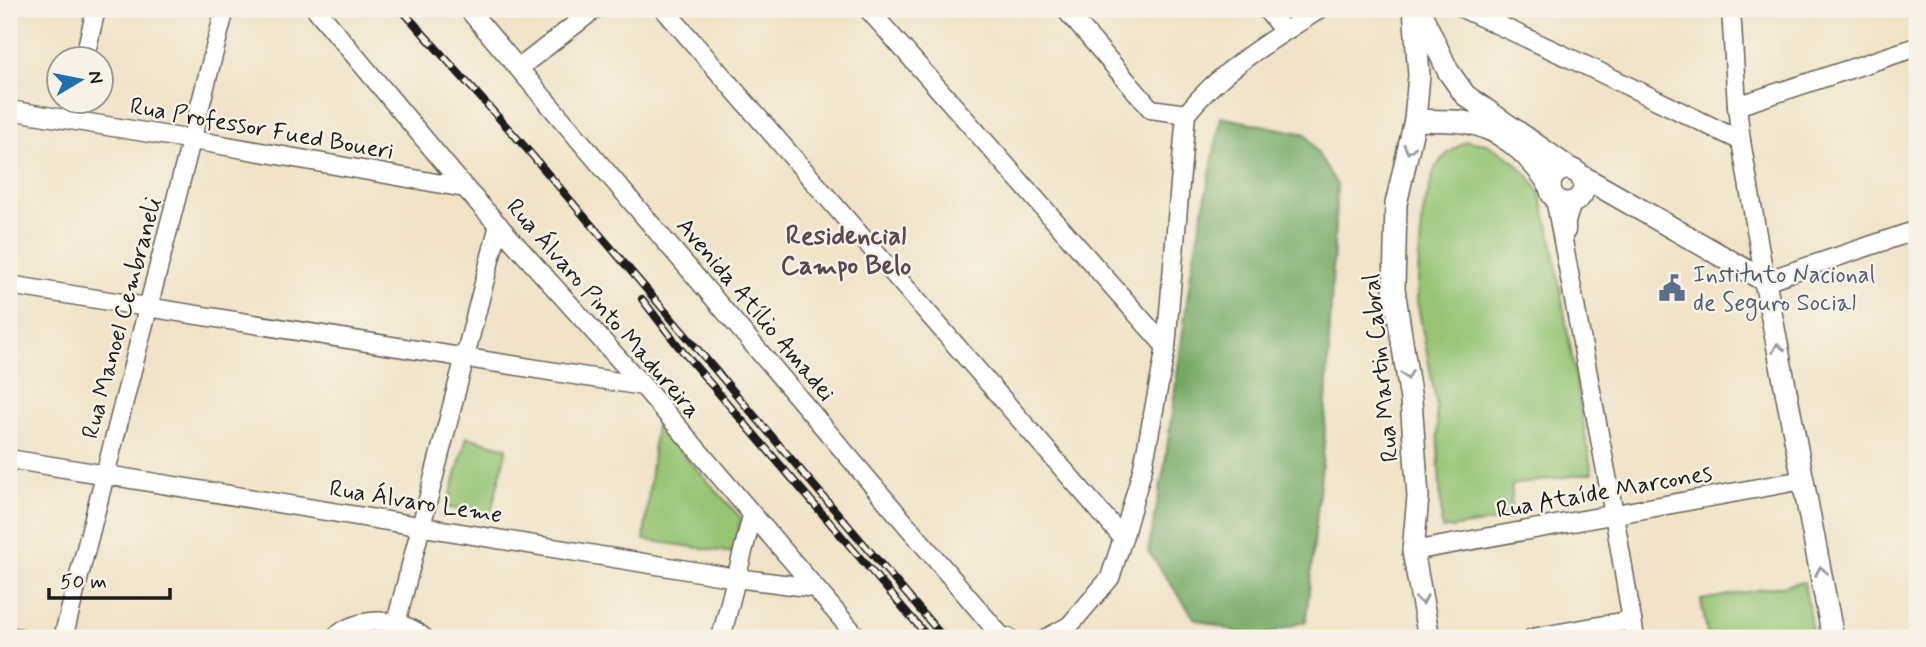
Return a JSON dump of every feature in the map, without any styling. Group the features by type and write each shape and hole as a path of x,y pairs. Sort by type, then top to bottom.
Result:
{"main road":[{"path":"1416,9 1448,71 1465,95 1568,188"},
{"name":"Rua Martin Cabral","path":"1416,9 1419,75 1415,120 1396,204 1394,289 1411,400 1418,497 1413,551 1429,638"},
{"path":"1419,75 1448,71"},
{"path":"1450,121 1460,113 1465,95"},
{"path":"1415,120 1450,121 1480,126 1508,140 1568,188 1625,201 1765,281 1833,638"}],"street":[{"path":"87,46 96,9"},
{"name":"Rua Manoel Cembraneli","path":"62,638 225,9"},
{"name":"Rua Álvaro Pinto Madureira","path":"316,9 465,188 643,386 858,638"},
{"name":"Avenida Atílio Amadei","path":"468,9 1001,636 1009,638"},
{"path":"519,68 595,9"},
{"path":"664,9 1124,538"},
{"path":"867,9 1166,347"},
{"path":"1065,9 1151,109 1186,114"},
{"path":"1266,9 1284,31"},
{"path":"1047,638 1069,626 1110,578 1143,467 1166,347 1186,114 1221,78 1284,31 1320,9"},
{"path":"1464,9 1741,141"},
{"path":"1731,9 1741,141 1765,281 1917,230"},
{"path":"1737,106 1917,47"},
{"name":"Rua Professor Fued Boueri","path":"9,110 465,188"},
{"path":"69,120 70,116"},
{"path":"1532,638 1633,629 1566,252 1568,188"},
{"path":"396,623 499,225"},
{"path":"9,285 643,386"},
{"name":"Rua Álvaro Leme","path":"9,458 736,578 815,587"},
{"name":"Rua Ataíde Marcones","path":"1413,551 1804,480"},
{"path":"721,638 752,516"},
{"path":"334,638 339,633 366,622 396,623 424,638"},
{"path":"9,636 20,638"}],"green space":[{"path":"1221,117 1306,134 1337,185 1324,445 1306,621 1255,638 1195,619 1148,551 1165,464 1191,272"},
{"path":"1466,141 1487,144 1513,160 1539,192 1551,235 1592,473 1512,485 1511,519 1442,529 1436,401 1417,301 1419,259 1423,212 1435,168 1448,153"},
{"path":"656,424 741,518 733,553 644,540"},
{"path":"467,437 507,448 490,516 447,507"},
{"path":"1804,582 1813,638 1708,638 1701,600"},
{"path":"389,629 405,638 347,638 356,631"}],"railway":[{"path":"401,9 525,147 944,638"},
{"path":"642,299 679,347 929,638"}],"place":[{"name":"Instituto Nacional de Seguro Social","path":"1672,288"}],"district":[{"name":"Residencial Campo Belo","path":"846,250"}]}
